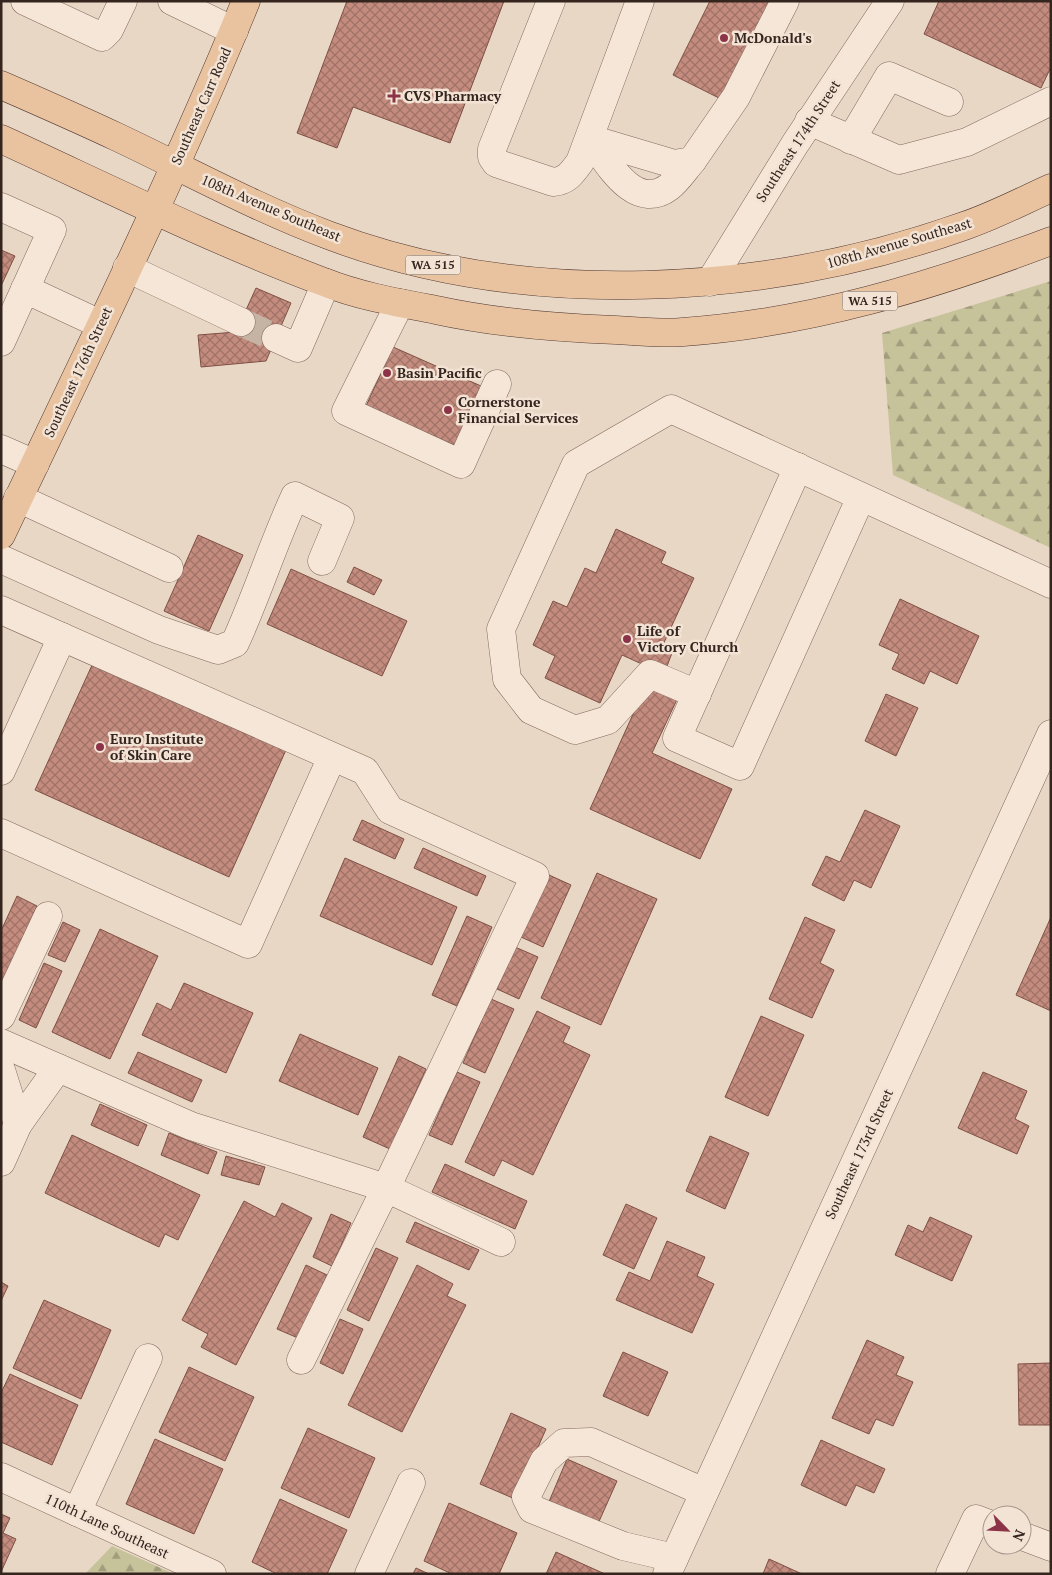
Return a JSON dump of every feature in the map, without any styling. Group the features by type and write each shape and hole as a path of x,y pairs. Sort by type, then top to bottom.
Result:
{"main road":[{"name":"Southeast Carr Road","path":"155,210 246,1"},
{"name":"108th Avenue Southeast","path":"1,85 329,236 405,259 474,273 566,283 638,286 710,282 774,275 851,260 965,226 1051,188"},
{"name":"WA 515","path":"1,139 155,210 326,284 400,303 474,318 566,329 682,332 768,321 864,303 968,272 1051,241"},
{"name":"Southeast 176th Street","path":"1,535 155,210"}],"street":[{"path":"25,1 102,37 109,30 123,1"},
{"path":"172,1 234,31"},
{"path":"551,1 492,150 492,157 496,163 553,182 562,181 572,174 580,162 640,1"},
{"path":"590,139 626,185 637,192 659,192 669,187 692,161 736,97 785,1"},
{"name":"Southeast 174th Street","path":"710,282 810,121 890,1"},
{"path":"851,140 889,76 949,102"},
{"path":"810,121 899,160 967,142 1051,101"},
{"path":"590,139 674,164 692,161"},
{"path":"1,207 52,230 2,340"},
{"path":"127,268 241,322"},
{"path":"276,338 298,348 326,284"},
{"path":"25,289 100,324"},
{"path":"400,303 346,410 461,464 497,384"},
{"path":"696,694 650,674 608,720 575,730 531,710 507,679 501,630 576,464 671,409 1051,584"},
{"path":"1,449 35,464"},
{"path":"798,467 677,738 740,766 862,497"},
{"path":"1,559 159,630 218,650 236,643 257,596 281,526 295,496 340,518 322,561"},
{"path":"18,498 168,568"},
{"path":"1,610 365,771 390,810 535,876 386,1188 301,1360"},
{"path":"4,759 62,637"},
{"name":"Southeast 173rd Street","path":"671,1566 1051,734"},
{"path":"1,833 248,944 332,757"},
{"path":"1,1016 48,916"},
{"path":"1,1043 191,1126 386,1188 501,1242"},
{"path":"1,1162 18,1124 58,1068"},
{"path":"1,1070 18,1124"},
{"path":"77,1512 148,1358"},
{"path":"671,1566 532,1509 526,1497 544,1461 564,1442 591,1442 704,1492"},
{"name":"110th Lane Southeast","path":"1,1477 212,1574"},
{"path":"369,1574 410,1483"},
{"path":"950,1574 976,1519 982,1521"},
{"path":"1032,1540 1051,1547"}],"green space":[{"path":"1051,281 1051,548 893,475 882,333"},
{"path":"112,1546 174,1574 85,1574"}],"building":[{"name":"CVS Pharmacy","path":"347,1 504,1 450,143 353,107 337,148 297,133"},
{"name":"McDonald's","path":"710,1 774,1 725,101 673,75"},
{"path":"939,1 1051,1 1051,67 1041,88 924,34"},
{"path":"1,250 15,256 1,286"},
{"path":"256,288 291,303 266,361 201,367 198,335 236,332"},
{"path":"393,347 490,390 463,449 366,406"},
{"path":"616,529 666,552 661,563 694,578 661,649 672,653 664,674 622,655 600,703 545,678 555,656 533,645 553,601 567,607 585,568 596,573"},
{"path":"198,535 243,555 209,631 164,611"},
{"path":"354,567 382,580 374,595 347,582"},
{"path":"291,569 407,621 382,676 267,624"},
{"path":"900,599 979,636 957,684 930,671 924,684 892,669 899,654 879,645"},
{"path":"93,663 286,750 229,877 35,790"},
{"path":"649,679 680,693 652,753 732,789 700,859 590,809"},
{"path":"886,694 918,708 896,756 865,741"},
{"path":"865,810 900,826 871,888 854,880 844,901 812,885 826,856 840,862"},
{"path":"362,820 404,839 395,859 353,840"},
{"path":"423,848 486,876 477,896 414,868"},
{"path":"345,858 457,907 432,965 320,916"},
{"path":"597,873 657,899 601,1025 541,998"},
{"path":"549,875 571,885 543,947 521,937"},
{"path":"17,896 37,906 1,987 1,931"},
{"path":"467,916 492,927 457,1006 432,995"},
{"path":"805,917 835,930 820,963 834,970 812,1018 769,999"},
{"path":"1051,917 1051,1011 1016,995"},
{"path":"63,922 80,930 65,962 48,955"},
{"path":"100,929 158,956 110,1059 52,1032"},
{"path":"515,947 538,957 519,999 497,989"},
{"path":"44,963 62,971 36,1028 19,1020"},
{"path":"184,983 253,1013 226,1073 142,1035 157,1003 171,1010"},
{"path":"491,999 514,1009 485,1073 463,1063"},
{"path":"537,1011 570,1027 563,1042 590,1055 533,1175 502,1160 494,1176 465,1162"},
{"path":"761,1016 804,1035 768,1116 725,1097"},
{"path":"300,1034 378,1068 358,1115 279,1081"},
{"path":"138,1052 202,1080 192,1102 128,1073"},
{"path":"399,1056 426,1069 390,1149 363,1137"},
{"path":"457,1072 480,1082 452,1145 429,1135"},
{"path":"983,1072 1027,1091 1015,1119 1029,1126 1017,1154 958,1128"},
{"path":"100,1104 147,1125 138,1146 91,1125"},
{"path":"169,1133 217,1152 208,1174 161,1155"},
{"path":"72,1135 200,1195 178,1240 165,1234 159,1247 45,1193"},
{"path":"710,1136 749,1153 725,1209 686,1191"},
{"path":"226,1156 265,1167 259,1185 221,1175"},
{"path":"445,1164 527,1201 515,1229 432,1192"},
{"path":"244,1201 275,1217 282,1203 312,1218 236,1365 201,1347 208,1334 182,1320"},
{"path":"626,1204 657,1218 634,1269 603,1255"},
{"path":"331,1214 351,1223 332,1266 313,1257"},
{"path":"930,1217 972,1236 952,1281 895,1255 908,1225 923,1232"},
{"path":"415,1222 479,1250 469,1270 406,1242"},
{"path":"667,1241 705,1257 697,1276 714,1284 692,1333 616,1300 629,1272 650,1281"},
{"path":"376,1248 398,1258 369,1321 347,1310"},
{"path":"306,1265 327,1275 298,1338 277,1329"},
{"path":"417,1265 453,1284 447,1296 466,1305 402,1432 348,1405"},
{"path":"1,1282 8,1286 1,1301"},
{"path":"44,1300 111,1330 81,1399 13,1368"},
{"path":"340,1319 363,1329 343,1374 320,1363"},
{"path":"867,1340 904,1357 896,1375 913,1382 893,1426 876,1419 869,1434 832,1418"},
{"path":"623,1352 668,1372 648,1416 603,1396"},
{"path":"1051,1363 1051,1425 1019,1425 1018,1364"},
{"path":"189,1367 254,1397 225,1461 159,1432"},
{"path":"10,1374 78,1405 52,1465 1,1442 1,1393"},
{"path":"511,1413 546,1429 515,1499 480,1484"},
{"path":"308,1428 375,1458 349,1518 281,1488"},
{"path":"155,1439 223,1469 194,1534 126,1504"},
{"path":"821,1440 885,1469 874,1493 856,1485 846,1506 801,1485"},
{"path":"567,1459 617,1481 597,1526 548,1504"},
{"path":"280,1499 347,1530 327,1574 277,1574 252,1562"},
{"path":"449,1503 517,1533 499,1574 452,1574 424,1561"},
{"path":"1,1514 10,1518 3,1533 16,1539 1,1572"},
{"path":"556,1552 605,1574 546,1574"},
{"path":"769,1559 802,1574 763,1574"},
{"path":"416,1568 429,1574 413,1574"}],"tunnel":[{"path":"241,322 276,338"}],"place":[{"name":"McDonald's","path":"724,38"},
{"name":"CVS Pharmacy","path":"394,96"},
{"name":"Basin Pacific","path":"387,373"},
{"name":"Cornerstone Financial Services","path":"448,410"},
{"name":"Life of Victory Church","path":"627,639"},
{"name":"Euro Institute of Skin Care","path":"100,747"}]}
